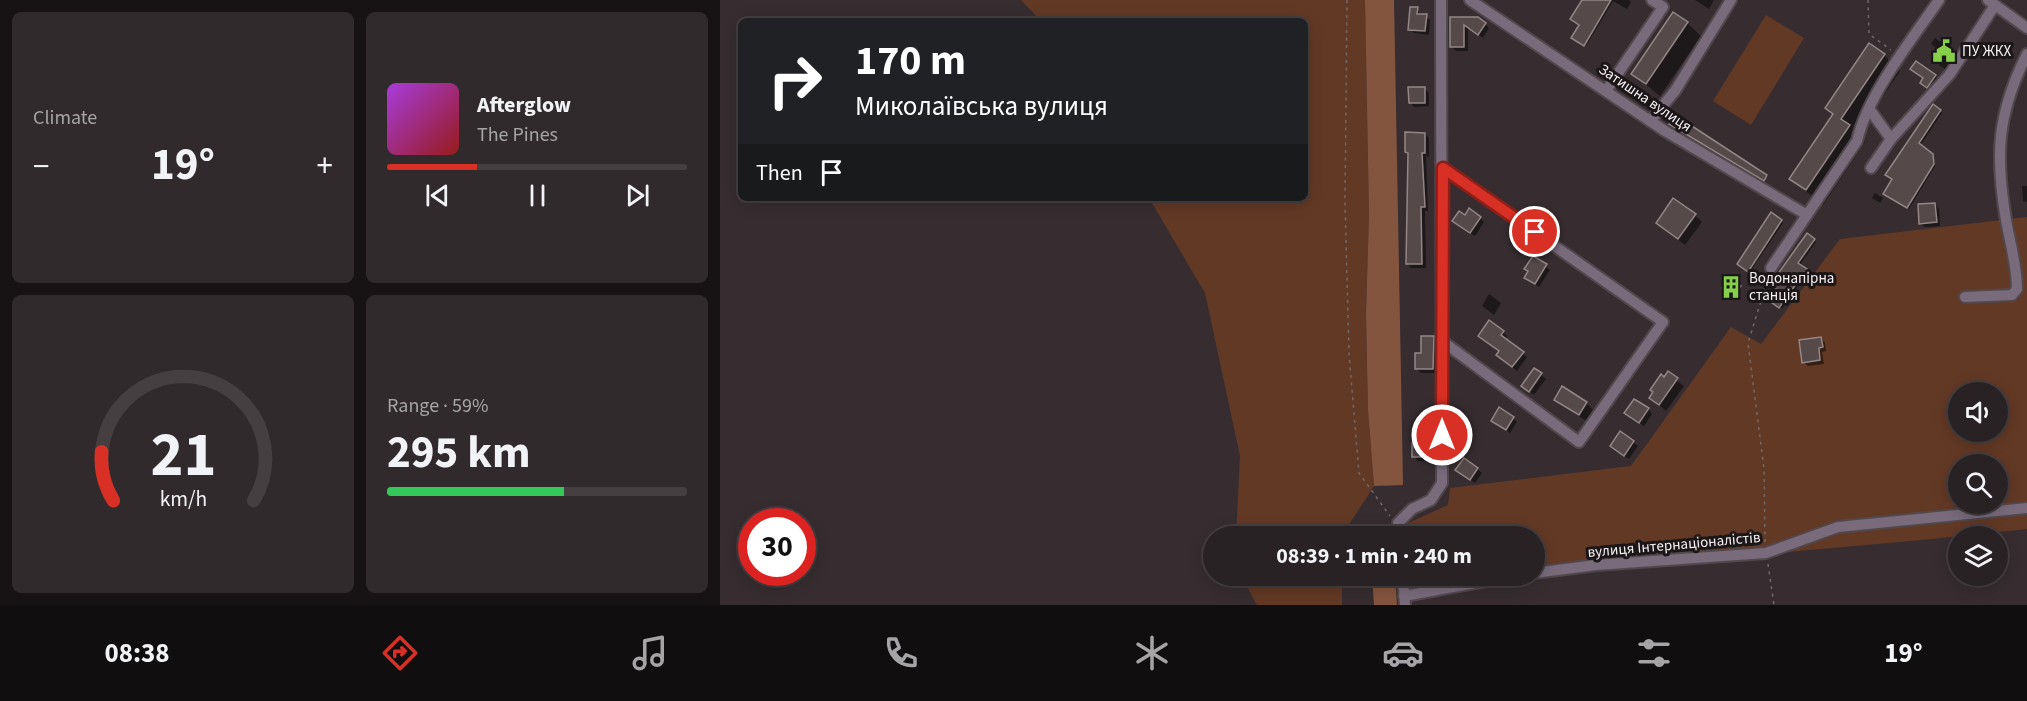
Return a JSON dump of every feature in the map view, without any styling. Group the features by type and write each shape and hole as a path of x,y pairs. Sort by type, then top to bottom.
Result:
{"street":[{"path":"1398,526 1398,523 1412,508 1431,500 1442,483 1441,0"},
{"name":"Затишна вулиця","path":"1470,0 1650,121 1807,215"},
{"path":"1606,91 1663,8 1652,0"},
{"path":"1650,121 1675,91 1731,0"},
{"path":"1771,268 1857,141 1861,126 1890,70 1939,0"},
{"path":"1871,168 1891,140 1950,74 1991,2 2027,28"},
{"path":"1965,297 2012,295 2017,289 2006,217 1999,138 2011,86 2027,54"},
{"path":"1870,110 1891,140"},
{"path":"1442,341 1579,441 1663,322 1443,168"},
{"name":"вулиця Інтернаціоналістів","path":"1545,572 1596,565 1766,553 1838,527 2027,508"},
{"path":"1404,586 1405,601 1469,586"}],"path":[{"path":"1347,0 1345,202 1349,354 1359,473 1382,507 1398,523"},
{"path":"1868,0 1869,34 1892,49 1887,57"},
{"path":"1771,268 1748,343 1764,469 1766,553 1774,605"}],"shaded area":[{"path":"1021,0 1365,0 1369,215 1366,315 1368,410 1374,486 1348,526 1237,526 1240,456 1205,293 1151,201 1308,201 1308,18 1038,18"},
{"path":"1365,0 1394,0 1403,485 1374,486 1368,410 1366,315 1369,214"},
{"path":"1766,15 1804,38 1751,125 1713,101"},
{"path":"2027,217 2027,529 2008,531 2008,526 1948,526 1948,537 1718,558 1545,578 1545,526 1406,526 1448,505 1450,488 1631,466 1731,327 1761,344 1840,239"},
{"path":"1247,586 1342,586 1342,605 1257,605"},
{"path":"1373,586 1396,586 1397,605 1374,605"},
{"path":"1428,586 1493,586 1411,601 1410,590 1428,588"}],"building":[{"path":"1582,0 1611,0 1584,46 1571,38 1579,25 1570,19"},
{"path":"1410,7 1418,7 1417,14 1427,14 1425,31 1408,30"},
{"path":"1673,12 1688,22 1646,84 1631,74"},
{"path":"1450,17 1478,17 1486,23 1478,35 1464,25 1464,47 1450,47"},
{"path":"1869,43 1885,54 1841,119 1850,125 1806,190 1789,179 1833,114 1825,108"},
{"path":"1916,61 1936,75 1927,88 1920,83 1923,78 1910,69"},
{"path":"1408,87 1425,87 1425,103 1409,103"},
{"path":"1933,104 1941,110 1919,143 1933,154 1934,164 1907,208 1883,194 1892,179 1885,175"},
{"path":"1675,115 1767,175 1764,181 1669,124"},
{"path":"1405,132 1425,133 1425,153 1422,153 1425,207 1421,207 1422,264 1406,264 1408,153 1405,152"},
{"path":"1673,198 1696,214 1678,239 1656,223"},
{"path":"1935,203 1937,222 1919,224 1918,204"},
{"path":"1469,208 1481,217 1470,233 1452,221 1459,211 1465,215"},
{"path":"1771,212 1782,220 1748,272 1737,264"},
{"path":"1807,233 1815,239 1798,263 1807,269 1779,308 1771,302 1779,291 1770,285"},
{"path":"1533,256 1547,264 1535,284 1524,278 1528,271 1524,269"},
{"name":"Водонапірна станція","path":"1729,278 1741,286 1734,296 1722,288"},
{"path":"1489,320 1504,331 1501,335 1524,352 1512,367 1496,355 1499,351 1478,336"},
{"path":"1421,336 1434,336 1433,369 1415,369 1415,353 1421,353"},
{"path":"1821,337 1823,347 1819,348 1820,360 1802,363 1799,340"},
{"path":"1534,368 1542,373 1529,392 1521,386"},
{"path":"1668,371 1678,378 1659,405 1649,398 1653,392 1650,390 1661,374 1664,377"},
{"path":"1562,386 1587,402 1579,415 1554,400"},
{"path":"1634,399 1649,408 1639,423 1624,413"},
{"path":"1499,407 1514,417 1506,430 1491,421"},
{"path":"1620,431 1634,441 1624,456 1610,446"},
{"path":"1412,443 1429,443 1430,457 1412,457"},
{"path":"1464,458 1478,468 1470,480 1455,470"}],"place":[{"name":"ПУ ЖКХ","path":"1944,51"},
{"name":"Водонапірна станція","path":"1731,287"}],"route":[{"path":"1442,435 1443,168 1535,232"}]}
